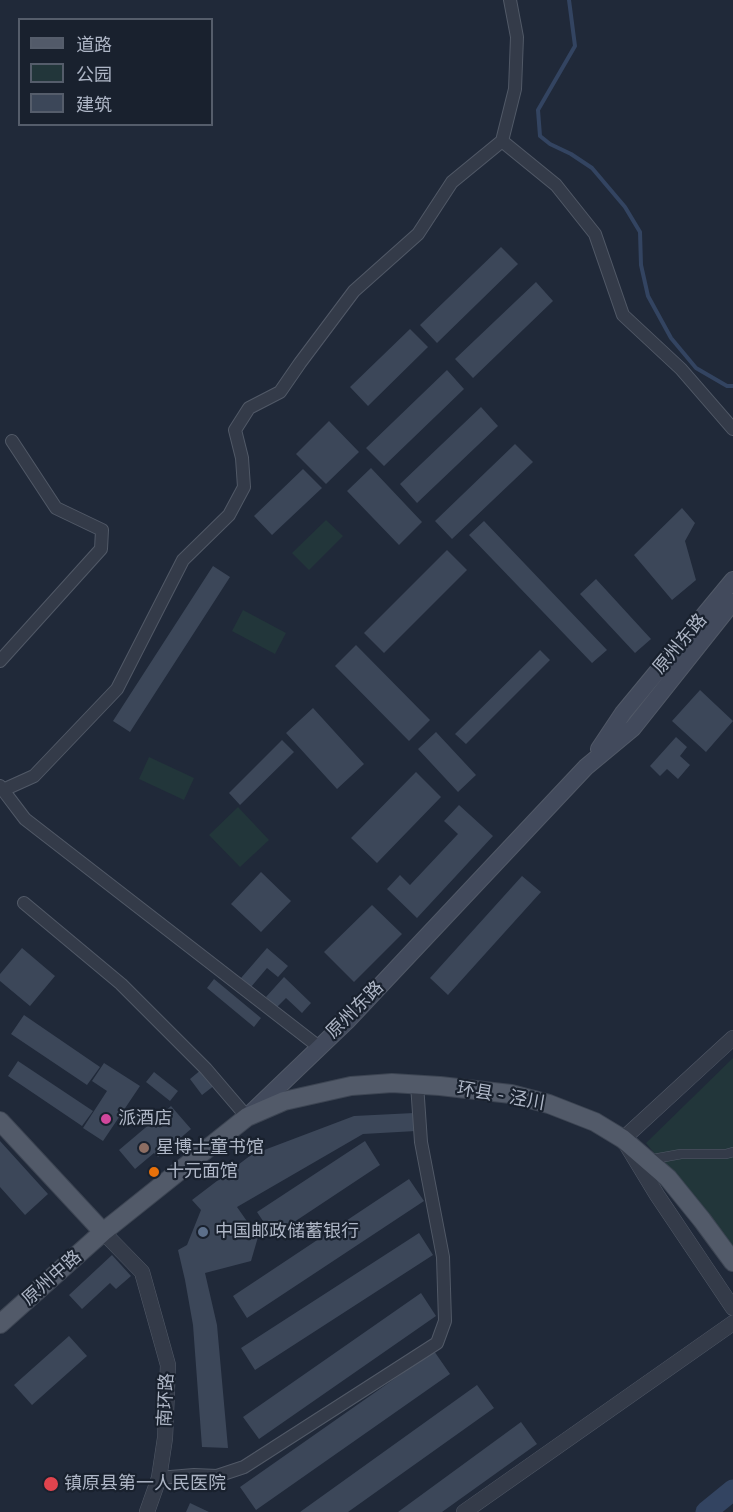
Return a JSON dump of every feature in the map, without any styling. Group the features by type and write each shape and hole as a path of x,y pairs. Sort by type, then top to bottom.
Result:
{"main road":[{"name":"原州东路","path":"586,767 623,713 733,580"},
{"name":"原州东路","path":"104,1232 247,1117 354,1013 586,767 633,728 733,602"},
{"name":"环县 - 泾川","path":"247,1117 284,1101 351,1086 392,1083 511,1094 549,1104 595,1122 622,1139 668,1178 733,1262"},
{"path":"0,1121 104,1232"},
{"name":"原州中路","path":"0,1324 104,1232"}],"street":[{"path":"319,1047 25,819 1,788 34,776 117,689 183,560 229,515 244,487 242,458 235,430 249,408 280,392 354,291 418,234 452,182 502,141 515,90 517,37 510,0"},
{"path":"502,141 556,185 595,234 623,315 681,369 732,425"},
{"path":"0,661 101,549 102,530 56,508 12,441"},
{"path":"24,903 121,984 206,1069 247,1117"},
{"path":"733,1038 622,1139 657,1196 733,1308"},
{"path":"159,1478 194,1475 218,1476 244,1467 437,1343 445,1321 443,1257 421,1142 417,1084"},
{"path":"648,1161 681,1154 733,1152"},
{"name":"南环路","path":"104,1232 142,1272 168,1365 165,1438 159,1478 147,1512"},
{"path":"464,1512 733,1323"}],"green space":[{"path":"326,520 343,536 309,570 292,553"},
{"path":"243,610 286,633 275,654 232,631"},
{"path":"149,757 194,778 184,800 139,779"},
{"path":"238,807 269,840 240,867 209,835"},
{"path":"733,1058 733,1250 646,1143"}],"building":[{"path":"501,247 518,264 437,343 420,325"},
{"path":"536,282 553,301 473,378 455,359"},
{"path":"410,329 428,347 368,406 350,387"},
{"path":"447,370 464,389 384,466 366,448"},
{"path":"481,407 498,426 417,503 400,484"},
{"path":"329,421 359,452 326,484 296,454"},
{"path":"515,444 533,462 452,539 435,521"},
{"path":"371,468 422,522 399,545 347,491"},
{"path":"303,469 322,488 272,535 254,516"},
{"path":"682,508 695,523 685,541 696,580 672,600 634,555"},
{"path":"484,521 607,650 592,663 469,535"},
{"path":"447,550 467,570 384,653 364,633"},
{"path":"213,566 230,577 130,732 113,721"},
{"path":"596,579 651,639 635,653 580,594"},
{"path":"356,645 430,720 409,741 335,666"},
{"path":"540,650 550,660 466,744 455,734"},
{"path":"700,690 733,721 706,752 672,721"},
{"path":"313,708 364,764 337,789 286,733"},
{"path":"436,732 476,775 458,792 418,749"},
{"path":"676,737 687,747 680,756 690,765 678,779 667,769 660,776 650,766"},
{"path":"282,740 294,752 240,805 229,793"},
{"path":"416,772 441,797 377,863 351,838"},
{"path":"459,805 493,836 417,918 387,889 400,875 410,885 458,834 444,821"},
{"path":"261,872 291,901 261,932 231,904"},
{"path":"522,876 541,892 448,995 430,978"},
{"path":"372,905 402,934 354,982 324,952"},
{"path":"22,948 55,976 30,1006 0,981 0,974"},
{"path":"267,948 288,966 278,977 267,968 251,987 241,978"},
{"path":"284,977 311,1003 302,1013 286,998 277,1007 266,997"},
{"path":"214,979 261,1018 254,1027 207,988"},
{"path":"24,1015 100,1067 87,1085 11,1034"},
{"path":"18,1061 93,1111 82,1126 8,1076"},
{"path":"104,1063 140,1086 103,1141 83,1128 107,1091 92,1081"},
{"path":"202,1069 215,1085 202,1095 190,1079"},
{"path":"154,1072 178,1091 170,1101 146,1082"},
{"path":"171,1106 191,1129 158,1157 154,1153 135,1169 119,1150"},
{"path":"414,1113 416,1131 363,1134 237,1207 258,1237 251,1261 205,1273 217,1325 228,1448 202,1447 193,1325 178,1250 187,1245 201,1210 192,1200 251,1155 354,1116"},
{"path":"0,1141 48,1194 25,1215 0,1187"},
{"path":"365,1141 380,1165 273,1236 257,1212"},
{"path":"409,1179 424,1201 247,1318 233,1296"},
{"path":"419,1233 433,1255 255,1370 241,1348"},
{"path":"112,1255 131,1276 116,1289 110,1283 82,1309 69,1295"},
{"path":"421,1293 436,1316 259,1439 243,1417"},
{"path":"69,1336 87,1356 32,1405 14,1385"},
{"path":"434,1351 450,1374 256,1510 240,1487"},
{"path":"477,1385 494,1408 348,1512 300,1512"},
{"path":"521,1422 537,1444 442,1512 398,1512"},
{"path":"190,1503 209,1512 186,1512"}],"waterway":[{"path":"569,0 575,46 538,110 540,136 592,168 625,207 640,232 641,265 648,296 671,338 696,368 727,386 733,386"},
{"path":"706,1512 733,1490"}],"place":[{"name":"派酒店","path":"106,1119"},
{"name":"星博士童书馆","path":"144,1148"},
{"name":"十元面馆","path":"154,1172"},
{"name":"中国邮政储蓄银行","path":"203,1232"},
{"name":"镇原县第一人民医院","path":"51,1484"}]}
